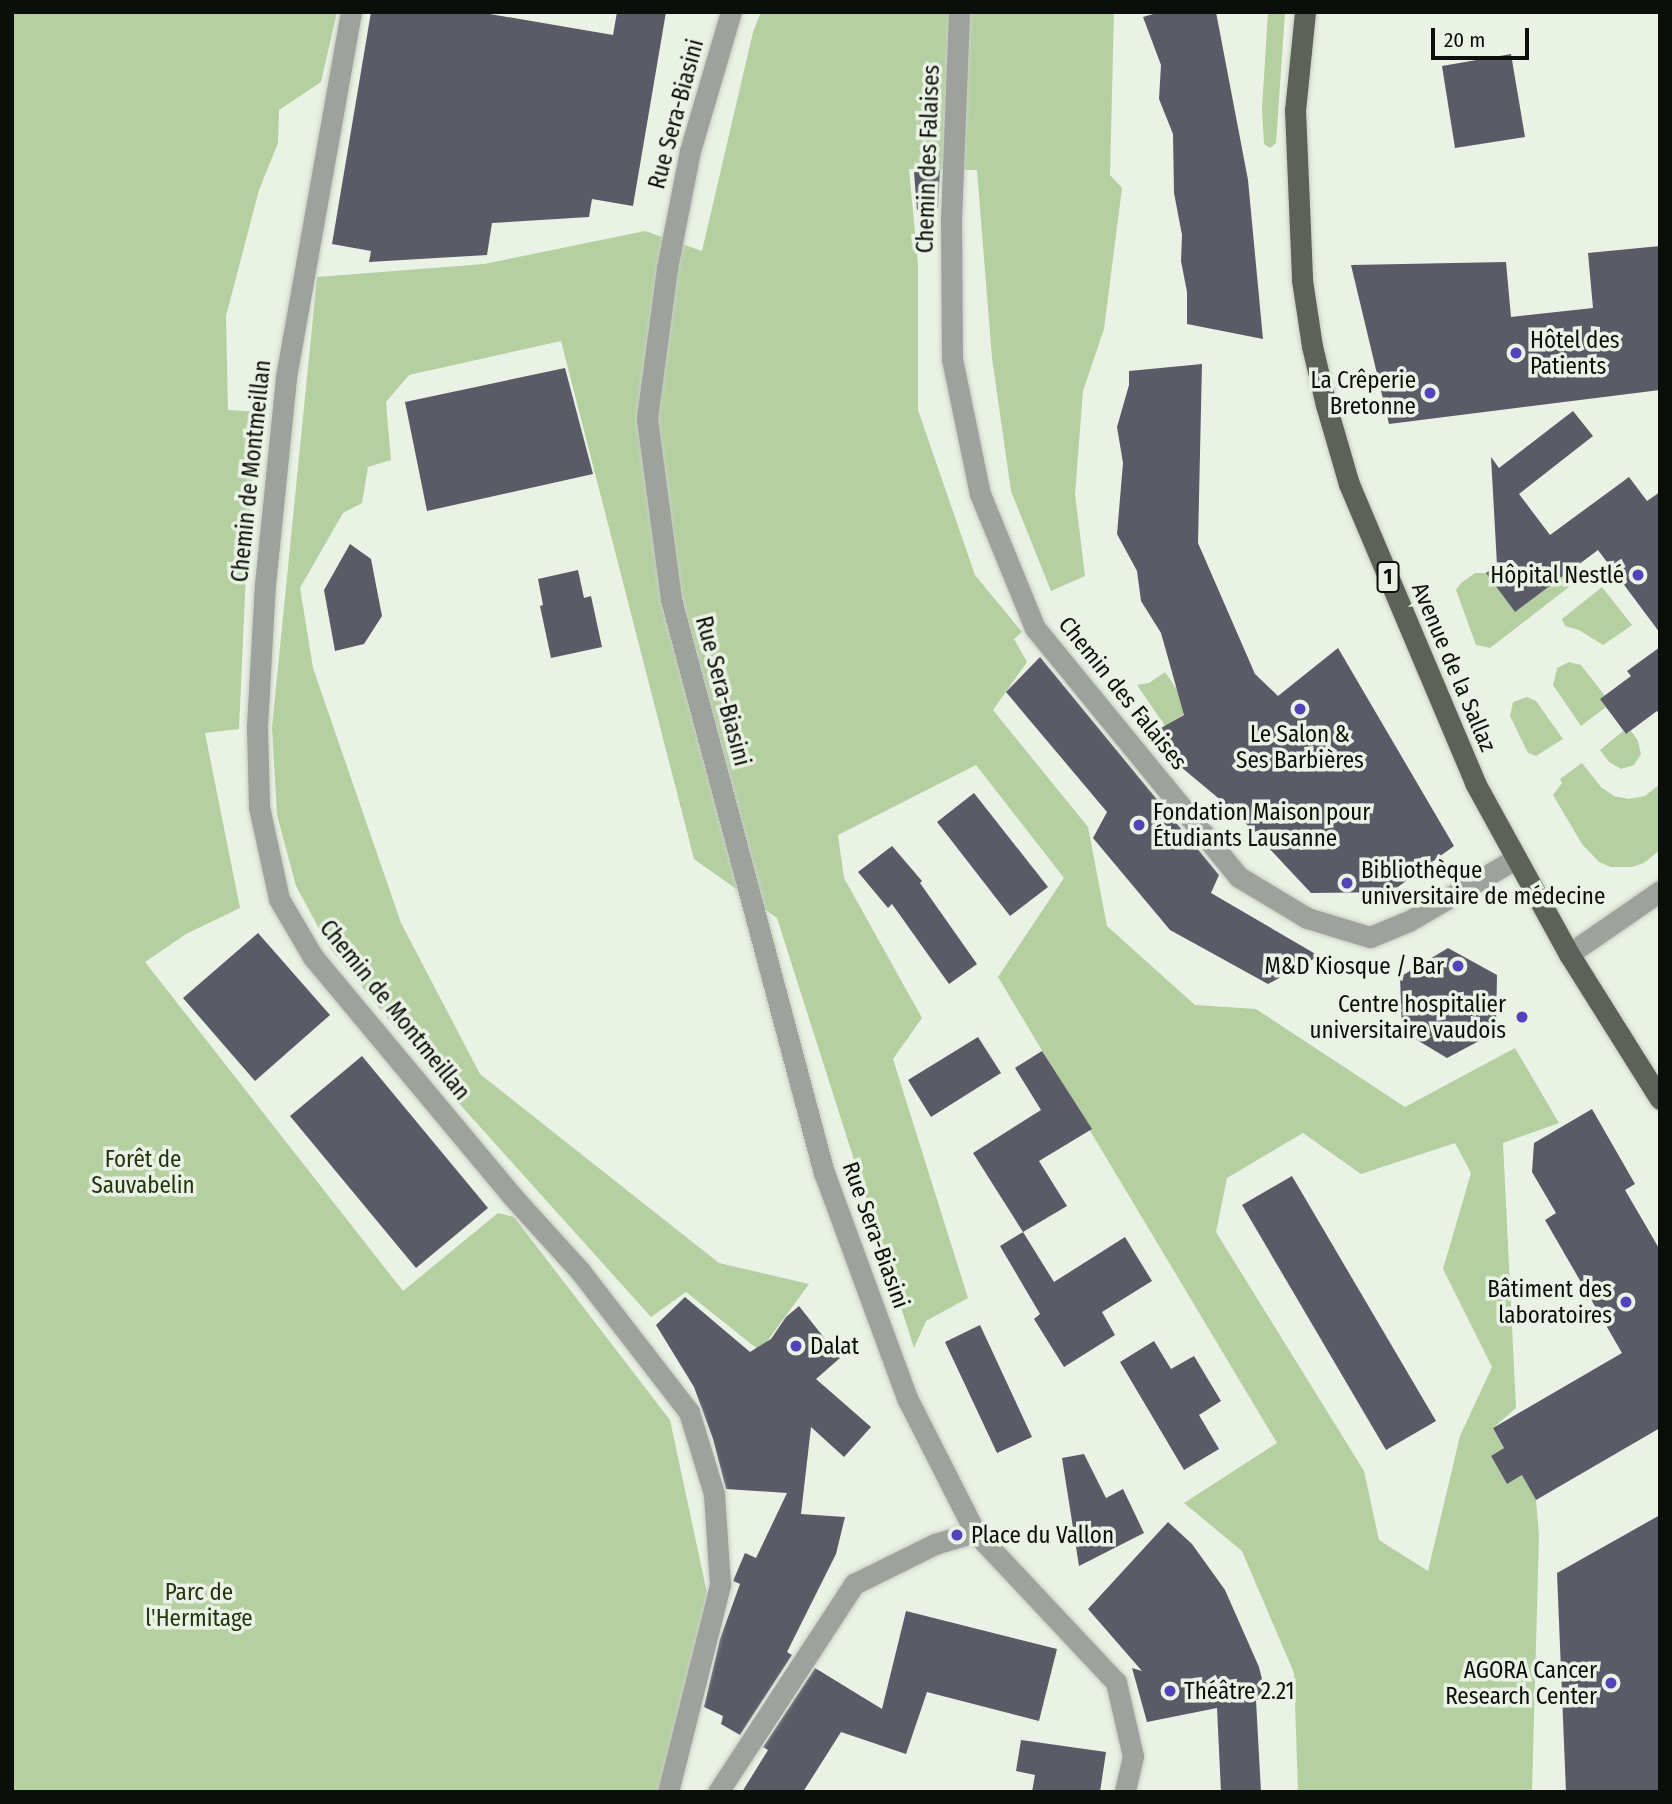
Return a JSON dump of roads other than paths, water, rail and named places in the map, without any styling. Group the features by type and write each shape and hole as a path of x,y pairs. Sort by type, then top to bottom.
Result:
{"main road":[{"name":"Avenue de la Sallaz","path":"1305,12 1295,110 1299,222 1310,332 1326,405 1349,484 1475,783 1569,954"},
{"name":"1","path":"1569,954 1660,1099"}],"street":[{"name":"Chemin de Montmeillan","path":"351,12 286,378 265,583 257,727 259,807 279,899 313,957 513,1197 580,1271 688,1412 714,1494 720,1585 668,1792"},
{"name":"Rue Sera-Biasini","path":"731,12 690,151 667,268 648,418 671,599 824,1173 907,1398 975,1532"},
{"name":"Chemin des Falaises","path":"959,12 951,218 952,359 980,494 1035,628 1240,877 1307,918 1370,937 1409,921 1515,859"},
{"path":"1569,954 1660,891"},
{"path":"718,1792 854,1584 935,1544 975,1532 1116,1682 1133,1755 1125,1792"}],"place":[{"name":"Hôtel des Patients","path":"1516,353"},
{"name":"La Crêperie Bretonne","path":"1430,393"},
{"name":"Hôpital Nestlé","path":"1638,575"},
{"name":"Le Salon & Ses Barbières","path":"1300,709"},
{"name":"Fondation Maison pour Étudiants Lausanne","path":"1139,825"},
{"name":"Bibliothèque universitaire de médecine","path":"1347,883"},
{"name":"M&D Kiosque / Bar","path":"1458,966"},
{"name":"Centre hospitalier universitaire vaudois","path":"1522,1017"},
{"name":"Bâtiment des laboratoires","path":"1626,1302"},
{"name":"Dalat","path":"796,1346"},
{"name":"Place du Vallon","path":"957,1535"},
{"name":"AGORA Cancer Research Center","path":"1611,1683"},
{"name":"Théâtre 2.21","path":"1170,1691"}],"park label":[{"name":"Forêt de Sauvabelin","path":"143,1172"},
{"name":"Parc de l'Hermitage","path":"199,1605"}]}
